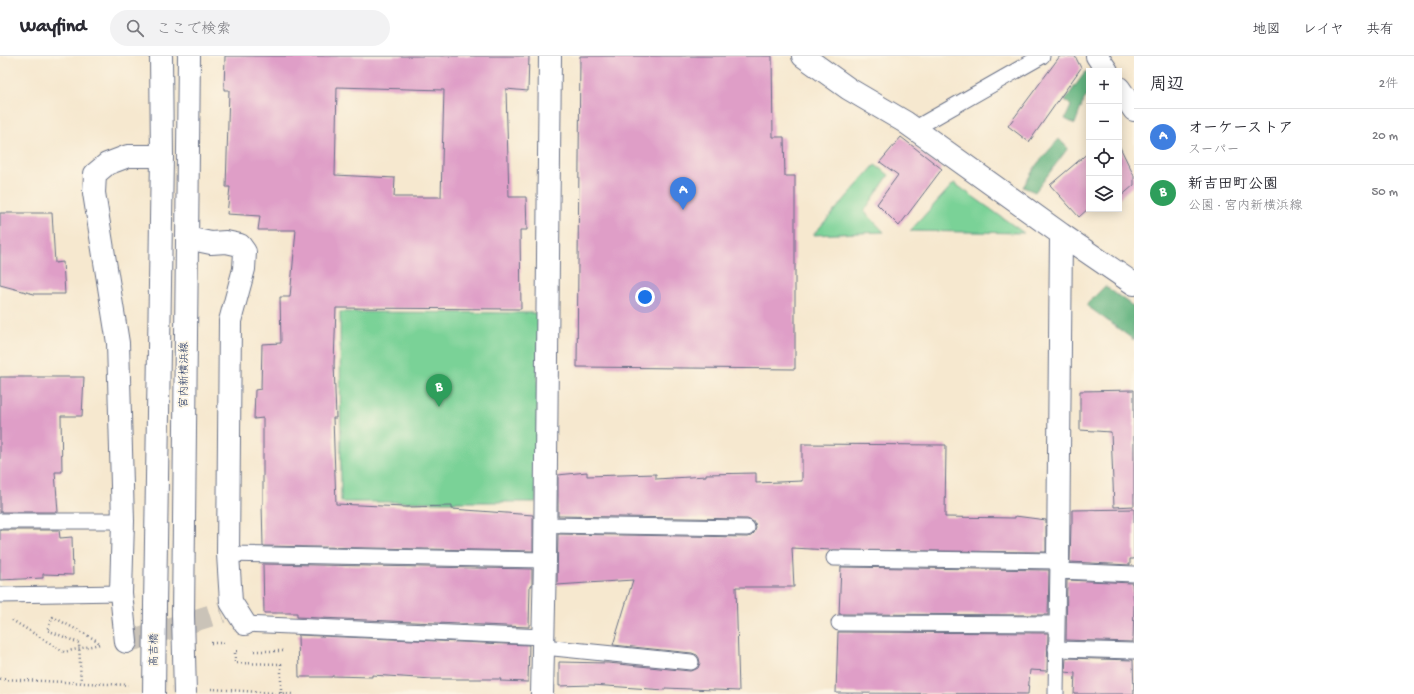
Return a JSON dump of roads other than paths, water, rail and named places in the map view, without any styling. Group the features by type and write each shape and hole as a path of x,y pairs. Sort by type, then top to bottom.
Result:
{"street":[{"path":"126,642 121,593 123,521 118,343 94,193 95,174 107,164 128,156 162,156 161,56"},
{"name":"宮内新横浜線","path":"185,694 183,615 189,56"},
{"path":"542,694 546,525 550,56"},
{"path":"803,56 849,89 914,129 1134,284"},
{"path":"1097,56 1105,68"},
{"path":"1122,92 1134,110"},
{"name":"高吉橋","path":"154,694 162,156"},
{"path":"1058,566 1061,234"},
{"path":"187,238 211,243 226,242 240,245 245,252 244,269 230,321 228,554 226,607 245,624"}],"lane":[{"path":"914,129 1042,56"},
{"path":"0,521 123,521"},
{"path":"546,525 747,528"},
{"path":"228,554 545,560"},
{"path":"834,558 1058,566 1134,574"},
{"path":"1056,694 1058,566"},
{"path":"0,595 121,593"},
{"path":"839,623 1057,624"},
{"path":"245,624 544,642 691,662"},
{"path":"1056,649 1134,651"}],"tunnel":[{"path":"126,642 222,612"}],"place":[{"name":"オーケーストア","path":"683,210"},
{"name":"新吉田町公園","path":"439,407"}]}
